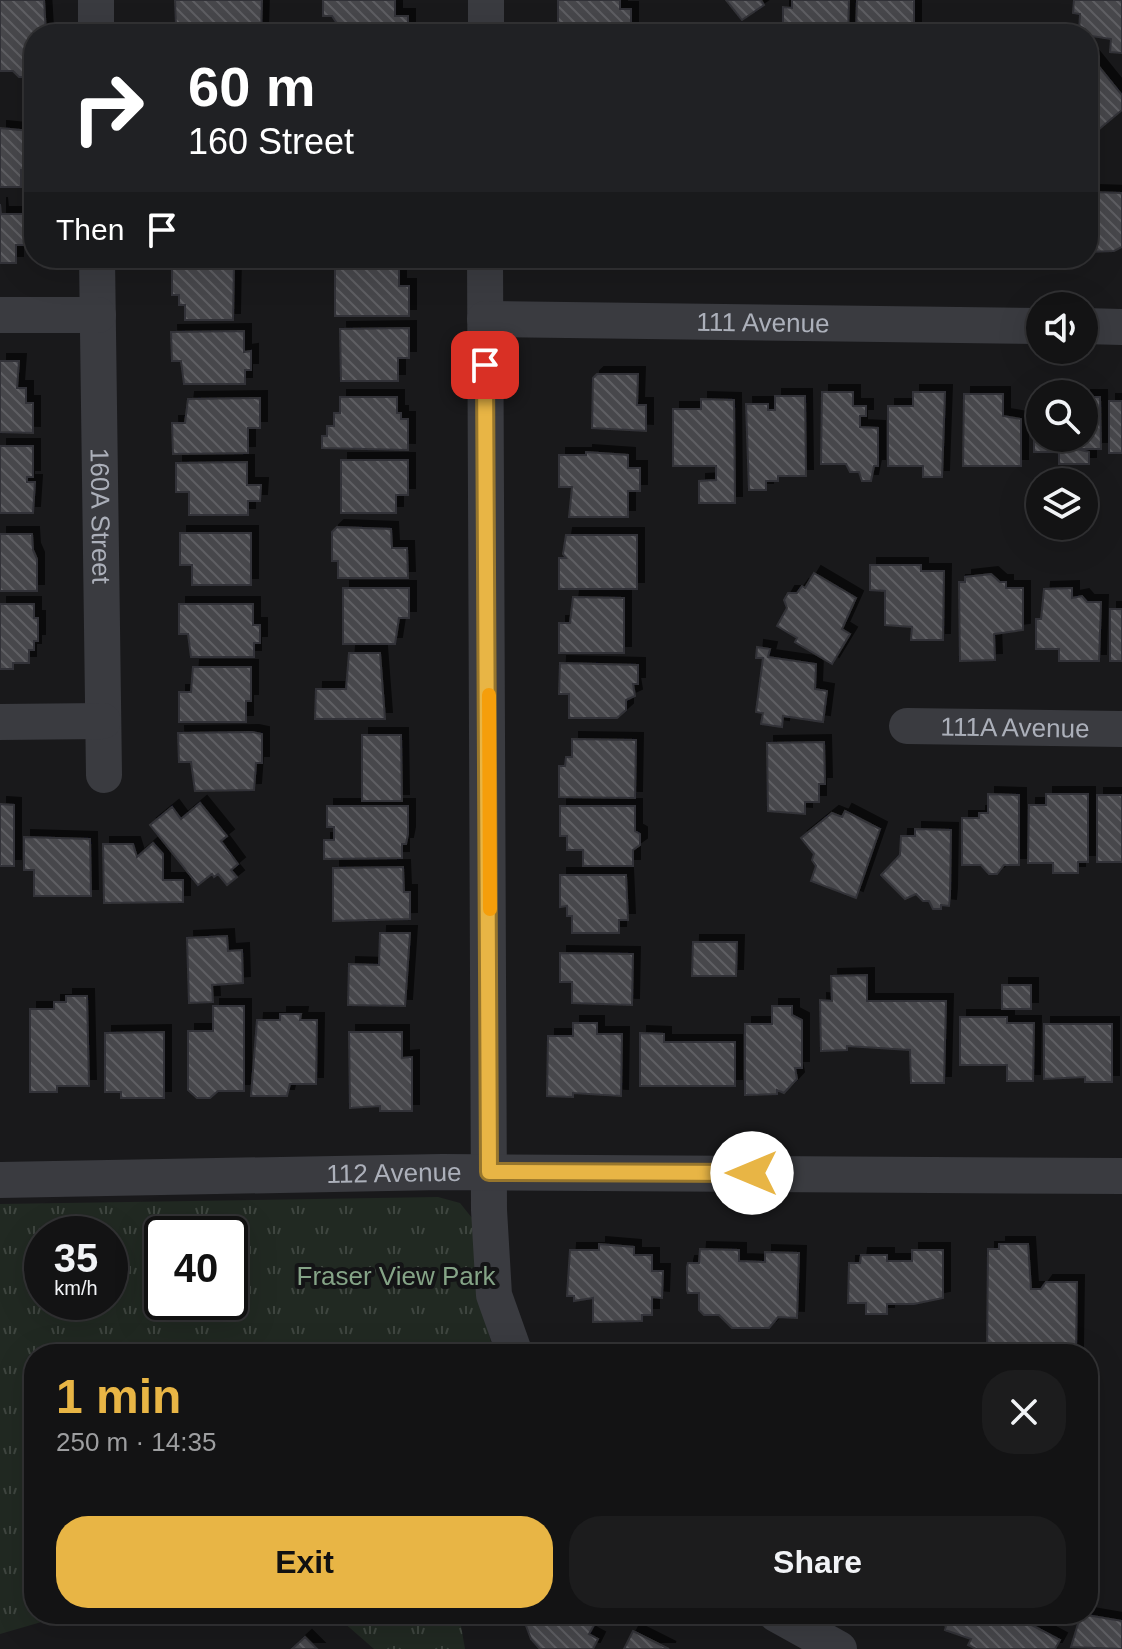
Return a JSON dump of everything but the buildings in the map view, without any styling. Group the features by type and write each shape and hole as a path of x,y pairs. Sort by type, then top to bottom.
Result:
{"street":[{"path":"96,0 96,24"},
{"path":"486,0 486,24"},
{"name":"160A Street","path":"97,268 104,775"},
{"path":"485,268 489,1172 494,1295 511,1344"},
{"path":"0,315 98,315"},
{"name":"111 Avenue","path":"485,319 1026,326"},
{"path":"1098,326 1122,327"},
{"path":"0,722 103,721"},
{"name":"111A Avenue","path":"907,726 1122,729"},
{"name":"112 Avenue","path":"0,1180 489,1172 1122,1176"},
{"path":"794,1624 839,1649"}],"green space":[{"name":"Fraser View Park","path":"438,1197 460,1203 472,1218 479,1294 492,1344 24,1344 24,1624 34,1624 0,1634 0,1204"},
{"path":"345,1624 461,1624 465,1649 374,1649"}],"slow traffic":[{"path":"489,695 490,909"}],"route":[{"path":"485,365 490,761 489,1172 752,1173"}]}
